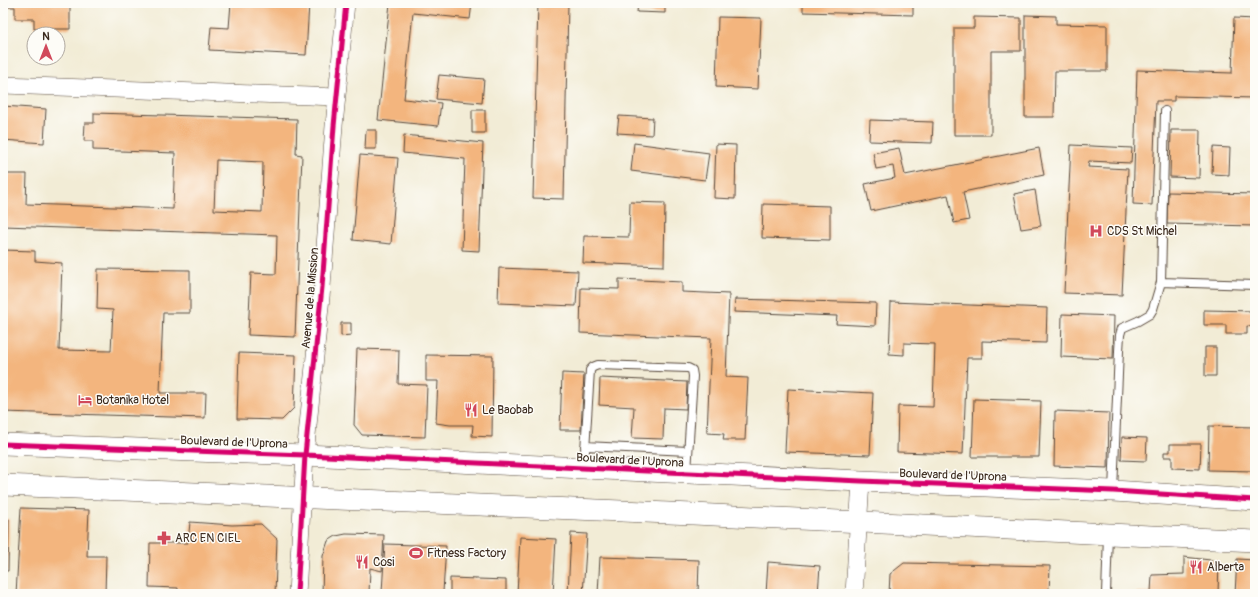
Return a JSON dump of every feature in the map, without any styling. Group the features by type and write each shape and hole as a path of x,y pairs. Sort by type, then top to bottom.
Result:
{"street":[{"name":"Avenue de la Mission","path":"297,594 305,455 322,287 336,97 346,3"},
{"path":"3,85 336,97"},
{"name":"Boulevard de l'Uprona","path":"3,444 305,455 861,481 1113,491 1255,500"},
{"path":"854,594 861,481"},
{"path":"3,485 859,521 1255,541"}],"lane":[{"path":"1113,491 1121,330 1124,327 1138,322 1150,314 1153,309 1161,282 1165,111"},
{"path":"1161,282 1255,285"},
{"path":"584,468 590,370 593,367 598,365 688,368 692,370 693,376 687,473"},
{"path":"585,446 688,451"},
{"path":"1106,594 1108,533"}],"building":[{"path":"3,3 70,3 70,29 66,29 66,26 34,26 34,19 15,19 15,7 3,7"},
{"path":"231,3 309,3 306,55 209,50 211,27 229,28"},
{"path":"390,3 472,3 470,19 413,13 404,99 441,103 438,126 378,120"},
{"path":"538,3 568,3 564,199 533,198"},
{"path":"638,3 665,3 665,13 637,12"},
{"path":"803,3 913,3 913,15 803,12"},
{"path":"1025,15 1056,16 1056,24 1107,25 1107,71 1055,71 1054,117 1025,117"},
{"path":"718,17 761,18 758,89 716,87"},
{"path":"974,17 1021,18 1021,51 991,51 991,135 954,135 954,28 974,28"},
{"path":"1234,18 1255,19 1255,98 1174,96 1174,101 1156,101 1152,205 1133,204 1137,70 1232,73"},
{"path":"439,75 484,79 482,103 436,99"},
{"path":"3,106 46,109 44,143 3,140"},
{"path":"472,110 485,110 485,133 472,133"},
{"path":"94,113 297,119 296,154 302,155 295,337 248,335 251,273 276,274 277,235 3,226 3,166 7,166 7,174 27,174 26,204 173,209 175,153 93,150 93,141 84,141 85,123 94,123","holes":["216,160 263,162 262,212 214,210"]},
{"path":"619,116 653,118 652,135 617,133"},
{"path":"870,120 933,122 932,143 869,141"},
{"path":"366,130 376,130 376,149 365,149"},
{"path":"1171,130 1200,130 1199,178 1170,177"},
{"path":"404,135 483,143 479,251 462,250 465,159 403,153"},
{"path":"634,143 709,153 705,180 631,171"},
{"path":"716,144 736,145 735,199 714,198"},
{"name":"CDS St Michel","path":"1071,145 1132,148 1131,163 1089,161 1088,167 1128,169 1122,295 1064,293"},
{"path":"1213,147 1230,148 1229,175 1212,174"},
{"path":"899,148 905,175 1039,148 1044,175 963,192 969,220 954,223 948,195 871,211 865,184 895,178 893,166 876,169 873,153"},
{"path":"360,155 398,158 391,244 353,240"},
{"path":"1035,190 1041,226 1021,229 1014,194"},
{"path":"1168,192 1255,194 1255,226 1167,224"},
{"path":"630,202 665,203 664,266 583,263 584,236 629,237"},
{"path":"763,204 830,206 830,240 762,238"},
{"path":"3,250 35,251 35,261 62,263 59,350 111,351 113,310 97,309 98,269 190,270 190,313 163,313 160,393 206,393 205,418 3,412"},
{"path":"499,268 578,271 576,306 498,303"},
{"path":"619,279 682,282 682,292 729,294 726,377 748,378 745,440 723,440 724,434 707,433 711,338 580,333 581,288 619,289"},
{"path":"735,299 876,303 875,326 836,324 837,316 734,312"},
{"path":"891,302 1047,308 1046,343 982,341 982,358 967,358 963,454 897,452 898,406 933,407 935,344 904,343 904,355 889,354"},
{"path":"1204,310 1255,311 1255,327 1247,326 1247,334 1226,334 1226,325 1204,325"},
{"path":"1062,314 1114,316 1113,359 1061,357"},
{"path":"341,323 351,323 351,335 341,336"},
{"path":"1205,347 1216,347 1216,376 1205,376"},
{"path":"357,349 399,350 398,384 427,385 425,437 362,435 354,425"},
{"path":"239,353 296,355 294,408 282,420 237,419"},
{"path":"426,355 493,356 492,437 472,436 473,425 450,425 436,423 438,381 426,381"},
{"path":"562,373 584,374 581,430 560,430"},
{"path":"600,378 687,382 686,409 664,408 663,439 632,438 634,407 599,405"},
{"path":"788,389 873,393 870,455 785,452"},
{"path":"974,399 1041,401 1039,457 972,457"},
{"path":"1055,411 1109,413 1108,468 1054,466"},
{"path":"1209,426 1255,427 1255,471 1208,470"},
{"path":"1122,437 1147,438 1146,461 1121,460"},
{"path":"1170,444 1201,444 1200,469 1172,468 1172,457 1164,457 1164,452 1170,452"},
{"path":"21,508 89,510 87,556 106,556 105,594 16,594"},
{"path":"3,519 9,519 8,571 3,571"},
{"path":"190,522 232,525 261,524 277,539 275,594 178,594 178,588 149,587 150,543 188,543"},
{"path":"571,533 587,534 583,594 568,594"},
{"path":"346,534 384,535 382,571 370,568 369,594 322,594 323,556 328,541 336,536"},
{"path":"520,537 556,539 553,594 517,594"},
{"path":"385,544 446,546 443,592 440,594 406,594 382,592"},
{"path":"600,557 699,560 698,594 598,594"},
{"path":"1184,557 1219,561 1218,594 1136,594 1137,592 1151,592 1152,575 1184,574"},
{"path":"1237,559 1255,560 1255,594 1235,594"},
{"path":"768,562 820,566 818,594 766,594"},
{"path":"904,563 1050,566 1049,594 889,594 890,574"},
{"path":"450,578 506,580 506,594 450,594"}],"cycle path":[{"path":"297,594 305,455 322,287 334,126 346,3"},
{"path":"3,444 305,455 861,481 1113,491 1255,500"}],"place":[{"name":"CDS St Michel","path":"1096,231"},
{"name":"Botanika Hotel","path":"85,400"},
{"name":"Le Baobab","path":"471,410"},
{"name":"ARC EN CIEL","path":"164,538"},
{"name":"Fitness Factory","path":"416,553"},
{"name":"Cosi","path":"362,562"},
{"name":"Alberta","path":"1196,567"}]}
